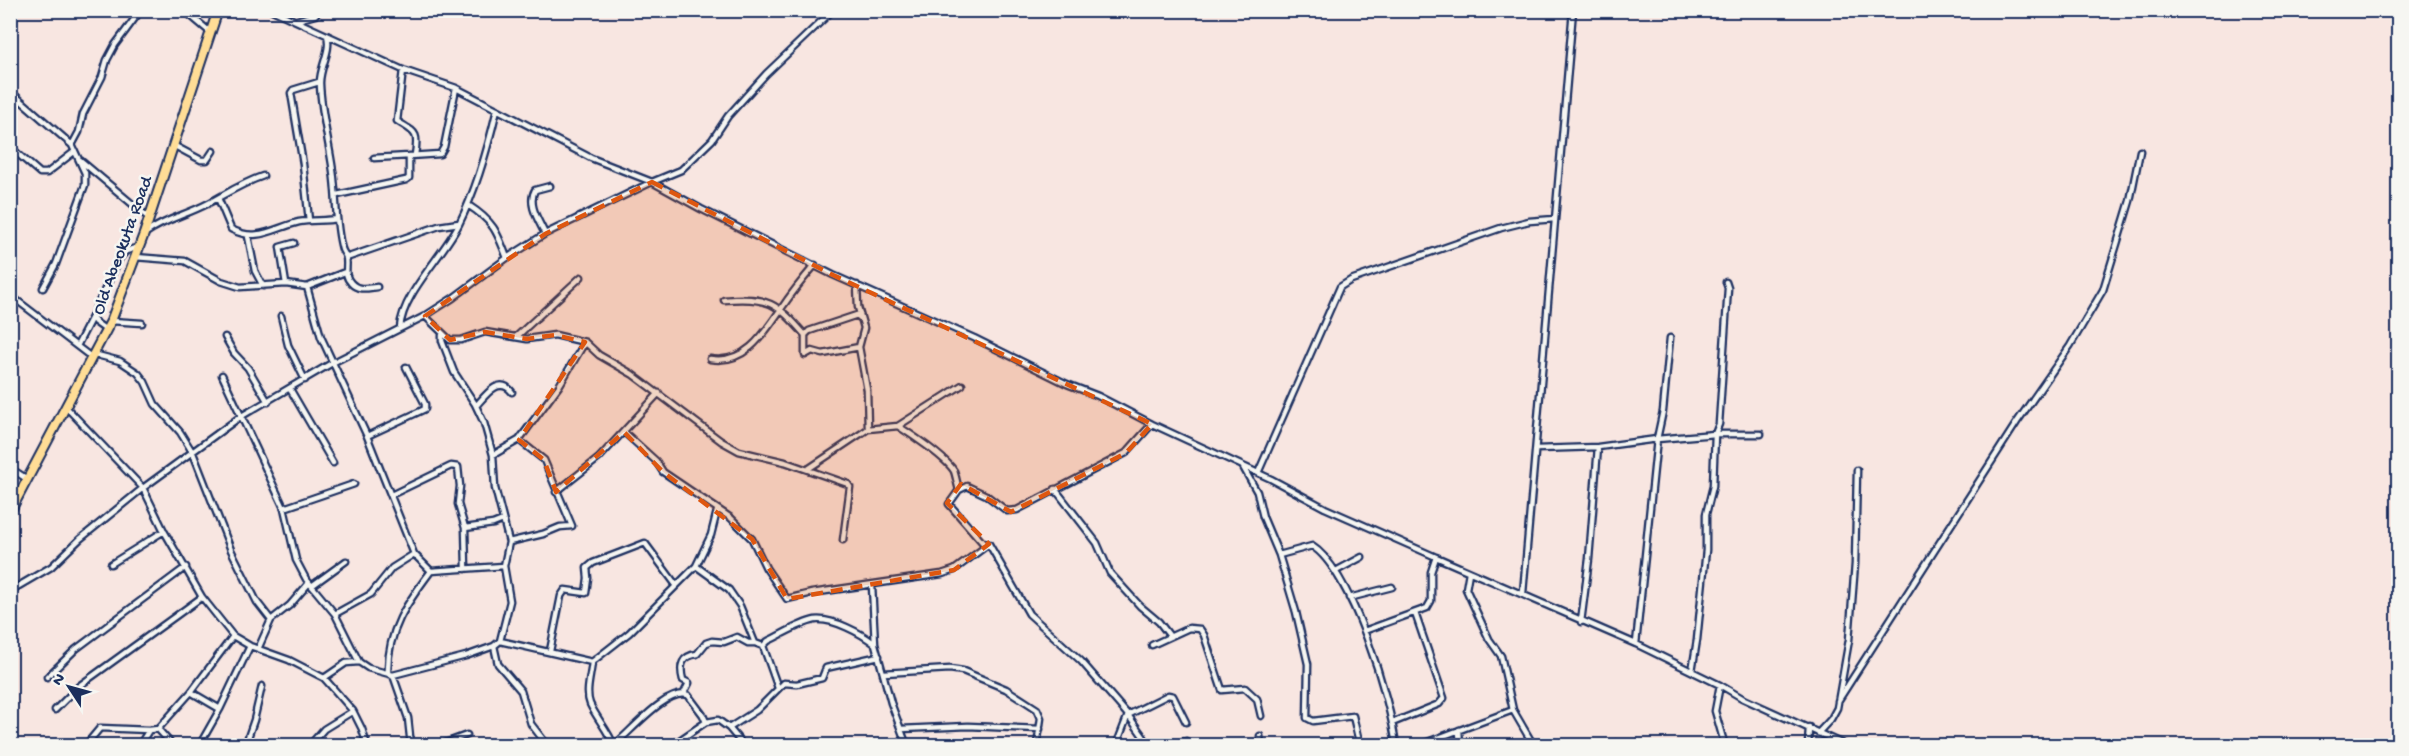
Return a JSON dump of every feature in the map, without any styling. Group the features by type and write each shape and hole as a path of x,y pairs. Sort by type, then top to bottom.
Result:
{"highway":[{"name":"Old Abeokuta Road","path":"10,512 111,321 144,234 217,11"}],"street":[{"path":"72,145 79,132 83,114 102,77 114,45 141,10"},
{"path":"184,10 210,32"},
{"path":"272,10 403,70 456,88 591,158 652,182 701,210 856,285 1098,396 1325,508 1469,572 1523,593 1581,622 1636,644 1742,698 1843,744"},
{"path":"297,20 315,15 320,10"},
{"path":"10,591 51,567 80,540 144,488 240,417 332,363 425,316 545,234 681,170 712,140 728,116 766,74 833,10"},
{"path":"1523,593 1573,10"},
{"path":"327,35 329,40 320,82 337,195 337,219 342,251 346,258 345,272 351,283 357,287 362,289 377,287"},
{"path":"337,195 410,178 412,155 418,139 411,128 397,121 403,70"},
{"path":"309,221 303,164 291,93 293,90 320,82"},
{"path":"374,158 440,154 443,151 456,88"},
{"path":"10,91 72,145 85,173 85,185 56,264 44,288"},
{"path":"400,328 403,310 432,264 446,248 468,205 489,145 497,110"},
{"path":"173,145 201,160 207,160 213,151"},
{"path":"10,147 40,173 47,173 74,152"},
{"path":"1838,701 2013,429 2070,346 2103,290 2130,201 2140,152"},
{"path":"79,159 149,218"},
{"path":"144,234 164,221 199,208 237,186 263,176"},
{"path":"545,234 532,205 532,195 535,190 550,186"},
{"path":"218,198 231,229 248,236 309,221 337,219"},
{"path":"468,205 491,222 507,258"},
{"path":"1258,473 1340,286 1501,228 1529,221 1555,219"},
{"path":"346,258 439,226 459,224"},
{"path":"248,236 255,271 263,286"},
{"path":"286,284 280,247 294,243"},
{"path":"77,346 119,259 126,251 139,248"},
{"path":"135,257 185,261 221,281 240,287 286,284 307,286 345,272"},
{"path":"710,359 721,361 742,353 765,333 815,265"},
{"path":"516,337 581,277"},
{"path":"1692,671 1706,550 1706,514 1713,486 1715,434 1719,424 1728,288 1726,282"},
{"path":"856,285 864,328 860,347 867,390 868,429"},
{"path":"307,286 321,337 367,436 414,554 431,571 504,566"},
{"path":"10,295 77,346 92,355 120,361 138,373 145,382 154,404 180,432 193,453 231,550 257,602 271,620"},
{"path":"724,300 751,297 781,309 805,335 805,355 812,351 823,354 860,347"},
{"path":"805,335 809,331 857,315 861,319"},
{"path":"281,316 288,345 305,380"},
{"path":"425,316 442,335 450,340 461,340 485,332 527,339 555,335 585,342 600,355 659,393 721,441 739,451 808,469 850,487 843,540"},
{"path":"92,317 106,330"},
{"path":"111,321 142,323"},
{"path":"222,375 284,508 296,560 311,584 335,614 359,662 368,668 390,674 494,646 500,641 510,602 504,566 509,542 495,488 493,455 484,423 454,372 442,341 442,335"},
{"path":"225,337 234,353 248,368 268,402"},
{"path":"1636,644 1670,338"},
{"path":"493,455 519,440 559,386 585,342"},
{"path":"367,436 425,409 425,404 406,368"},
{"path":"476,406 494,388 501,385 508,387 512,392"},
{"path":"808,469 868,429 898,426 962,385"},
{"path":"290,389 333,463"},
{"path":"556,492 599,458 659,393"},
{"path":"66,407 144,488 164,531 202,597 233,636 250,646 289,660 324,678 353,711 362,729 365,746"},
{"path":"989,544 983,543 949,504 959,490 968,486 975,488 1011,512 1125,453 1152,424"},
{"path":"898,426 936,452 954,472 959,490"},
{"path":"624,432 656,461 663,472 717,511 731,518 752,539 766,568 787,599 812,593 942,574 954,570 989,544"},
{"path":"1537,449 1598,447 1715,434 1761,434"},
{"path":"509,542 543,534 560,527 572,526 544,460 519,440"},
{"path":"1581,622 1589,559 1598,447"},
{"path":"391,495 455,465 458,467 460,486 458,504 465,528 466,569"},
{"path":"1243,466 1257,492 1263,517 1279,555 1296,612 1308,664 1307,718 1313,722 1353,716 1360,746"},
{"path":"10,468 27,479"},
{"path":"1818,733 1831,719 1838,701 1849,640 1855,564 1857,470"},
{"path":"284,508 354,484"},
{"path":"1055,489 1096,543 1110,573 1140,606 1159,622 1168,635"},
{"path":"706,722 692,699 684,693 675,695 654,708 614,745 602,720 590,704 588,693 592,662 629,633 696,566 711,535 717,511"},
{"path":"465,528 493,524 503,520"},
{"path":"111,564 164,531"},
{"path":"550,651 561,596 565,590 586,593 587,568 593,564 645,543 676,585"},
{"path":"989,544 1029,614 1081,662 1128,716 1150,746"},
{"path":"1279,555 1312,546 1329,561 1336,571 1364,631 1392,723 1396,746"},
{"path":"335,614 371,594 392,568 414,554"},
{"path":"1336,571 1362,557"},
{"path":"1364,631 1426,608 1431,601 1431,572 1436,557"},
{"path":"258,649 271,620 311,584 346,561"},
{"path":"696,566 729,590 740,606 756,643"},
{"path":"47,677 76,649 186,567"},
{"path":"411,746 408,718 390,674 387,654 400,614 431,571"},
{"path":"1469,572 1466,589 1489,639 1501,656 1513,710 1534,746"},
{"path":"872,586 875,644 891,703 907,746"},
{"path":"1349,598 1392,587"},
{"path":"55,710 79,686 202,597"},
{"path":"1392,723 1439,704 1444,698 1415,613"},
{"path":"763,646 768,641 814,620 846,626 875,644"},
{"path":"1152,645 1168,635 1189,628 1200,629 1222,690 1245,688 1257,699 1261,716"},
{"path":"85,746 100,728 158,729 191,692 233,636"},
{"path":"684,693 689,683 683,680 681,666 684,659 689,655 698,654 706,644 712,641 724,642 737,637 748,643 763,646 778,688"},
{"path":"500,641 592,662"},
{"path":"199,746 220,709 250,646"},
{"path":"494,646 498,664 521,691 531,724 548,746"},
{"path":"729,728 757,710 784,683 797,684 822,678 826,668 844,666 858,659 879,656"},
{"path":"324,678 346,663 359,662"},
{"path":"884,673 950,669 963,671 1006,690 1033,704 1041,718 1037,746"},
{"path":"1720,685 1715,711 1725,746"},
{"path":"245,746 262,686"},
{"path":"191,692 220,709"},
{"path":"1116,746 1128,716 1171,694 1186,722"},
{"path":"1417,746 1513,710"},
{"path":"309,746 324,729 353,711"},
{"path":"670,746 706,722 718,720 729,728 744,746"},
{"path":"901,729 968,726 1040,729"},
{"path":"1808,746 1809,727"},
{"path":"158,729 173,746"},
{"path":"139,746 149,730"},
{"path":"1459,730 1461,746"},
{"path":"437,746 467,735"},
{"path":"1260,736 1261,746"},
{"path":"1166,746 1182,740 1190,746"}],"highlighted area":[{"path":"652,182 833,275 1152,424 1126,453 1011,512 961,484 947,503 989,544 954,570 787,599 752,539 663,472 624,432 556,492 544,460 519,440 585,342 555,335 527,339 485,332 450,340 425,316 545,234"}]}
